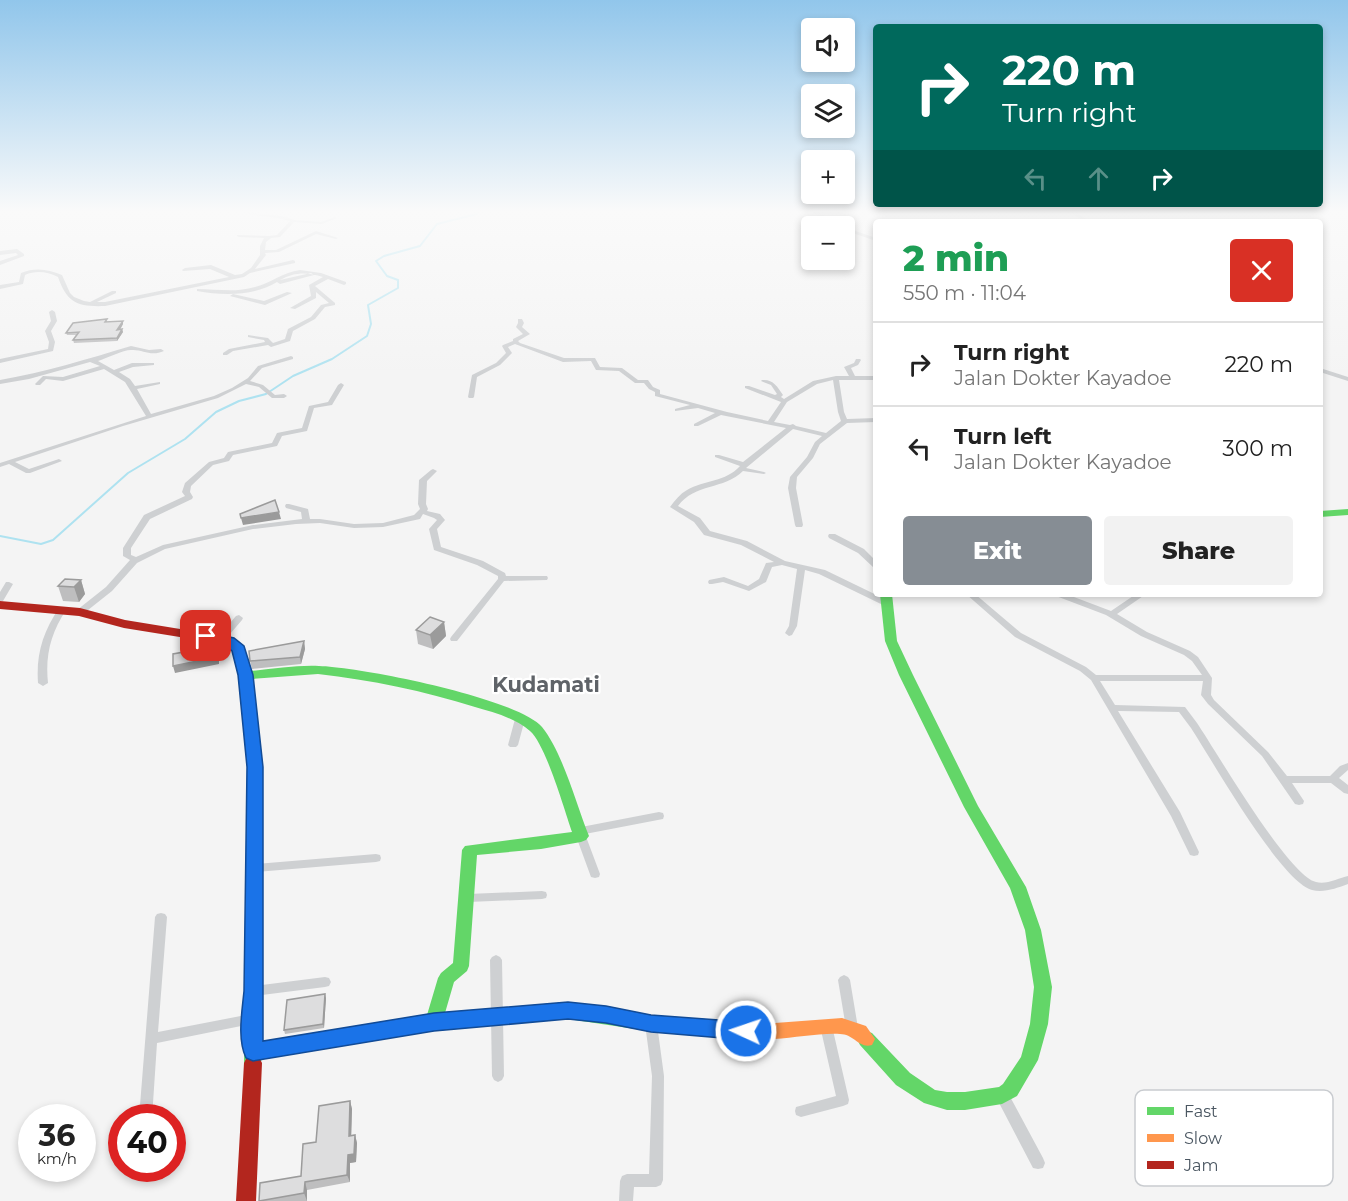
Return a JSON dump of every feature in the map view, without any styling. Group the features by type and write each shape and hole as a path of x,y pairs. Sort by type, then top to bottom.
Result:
{"street":[{"path":"209,266 234,277"},
{"path":"185,270 209,266"},
{"path":"248,272 255,266"},
{"path":"0,287 21,283 24,273 48,271 60,276 70,296 89,304 105,304 196,288 275,266"},
{"path":"196,288 231,293 268,285 294,272 328,276 344,283"},
{"path":"293,308 314,297 315,281 328,276"},
{"path":"250,336 263,338 275,345 286,342 290,330 313,318 323,306 333,304 313,287"},
{"path":"196,288 210,295 237,297 265,303 289,293"},
{"path":"89,304 114,292"},
{"path":"0,361 51,350 52,342 48,331 54,321 52,312"},
{"path":"471,397 474,376 505,359 509,353 505,346 527,334 519,327 520,320"},
{"path":"516,342 563,360 593,359 598,369 620,369 637,382 646,381 651,388 658,391 656,395 827,435"},
{"path":"225,354 231,350 270,343"},
{"path":"0,382 29,377 131,348 149,352 161,351"},
{"path":"0,465 149,416 216,397 245,382 260,367 291,358"},
{"path":"94,360 127,378 135,388 134,392 149,416"},
{"path":"852,376 847,368 858,360"},
{"path":"114,372 132,364 152,364"},
{"path":"38,384 47,377 63,379 104,367"},
{"path":"1323,371 1348,379"},
{"path":"771,422 785,401 815,382 852,376 873,378"},
{"path":"836,378 841,412 845,421"},
{"path":"764,381 774,385 780,395 777,398"},
{"path":"245,382 261,386 274,397 284,396"},
{"path":"135,388 158,383"},
{"path":"137,560 127,556 127,548 150,514 189,497 186,492 188,485 212,463 227,460 230,453 275,445 279,434 305,430 311,407 330,404 341,385"},
{"path":"747,387 785,401"},
{"path":"677,410 700,405"},
{"path":"696,424 721,412"},
{"path":"799,525 792,488 794,477 810,458 817,443 845,421 873,420"},
{"path":"793,426 731,476 693,489 676,502 674,507 697,520 707,533 744,543 782,563 822,572 873,593"},
{"path":"717,456 762,473"},
{"path":"10,462 28,472 59,461"},
{"path":"423,512 423,480 433,471"},
{"path":"289,507 305,511 306,521"},
{"path":"80,612 109,589 137,560 154,550 171,545 253,527 306,521 376,526 417,517 423,512"},
{"path":"423,512 437,516 441,520 433,529 438,548 500,572 502,579"},
{"path":"1323,514 1348,512"},
{"path":"832,536 861,551 873,562"},
{"path":"712,582 724,579 749,589 763,580 769,565 782,563"},
{"path":"789,633 793,626 801,568"},
{"path":"454,639 502,579 544,578"},
{"path":"0,599 9,584"},
{"path":"974,597 1018,635 1083,669 1095,678 1194,852"},
{"path":"1067,597 1112,614 1195,659 1208,678 1206,695 1211,702 1265,754 1299,801"},
{"path":"1112,614 1138,597"},
{"path":"253,1052 434,1022 568,1011 729,1031 775,1031 826,1026 852,1028 867,1039 903,1079 931,1098 965,1101 1002,1095 1010,1090 1029,1060 1040,1024 1042,987 1033,930 1018,887 970,807 913,692 891,641 886,598"},
{"path":"0,605 80,612 124,624 221,639 239,649 246,675 255,767 256,868 254,991 251,1020 253,1052 246,1201"},
{"path":"43,683 42,653 50,628 62,610"},
{"path":"221,639 239,618"},
{"path":"246,675 343,672 451,695 520,719 534,727 548,745 595,874"},
{"path":"1095,678 1208,678"},
{"path":"1113,708 1182,709 1291,870 1312,886 1323,886 1348,880"},
{"path":"513,745 520,719"},
{"path":"1333,779 1342,768 1348,766"},
{"path":"1285,780 1333,779 1348,790"},
{"path":"434,1022 447,978 461,966 470,850 541,843 659,816"},
{"path":"256,868 376,858"},
{"path":"468,898 542,895"},
{"path":"146,1104 161,917"},
{"path":"496,960 498,1076"},
{"path":"844,980 852,1028"},
{"path":"254,991 325,982"},
{"path":"152,1039 251,1020"},
{"path":"626,1201 627,1181 656,1180 658,1076 651,1023"},
{"path":"801,1112 843,1100 826,1026"},
{"path":"1002,1095 1038,1163"}],"building":[{"path":"107,319 105,322 123,321 117,330 122,329 117,338 73,340 79,332 66,333 73,323"},
{"path":"275,500 279,512 241,518 240,514"},
{"path":"65,579 81,580 74,587 58,586"},
{"path":"430,617 444,622 430,635 416,630"},
{"path":"304,641 300,657 250,661 249,651"},
{"path":"217,646 217,657 173,666 173,654"},
{"path":"325,994 323,1024 284,1030 287,1000"},
{"path":"350,1101 349,1136 355,1135 354,1154 348,1155 347,1175 305,1182 304,1193 259,1201 260,1183 301,1176 303,1144 316,1142 319,1106"}],"waterway":[{"path":"0,536 41,544 53,540 128,473 185,439 216,412 239,401 266,394 293,376 332,359 367,336 371,324 368,305 398,288 398,280 387,276 380,266"}],"traffic: fast":[{"path":"1323,514 1348,512"},
{"path":"866,1039 903,1079 931,1097 947,1101 965,1101 1002,1095 1010,1090 1029,1060 1039,1024 1043,987 1033,930 1018,887 971,807 906,675 891,641 886,597"},
{"path":"223,640 234,644 242,657 255,767 253,1063"},
{"path":"246,675 318,670 361,675 443,692 520,718 535,728 547,744 581,836 541,843 470,850 461,966 447,978 434,1022"},
{"path":"253,1052 434,1022 568,1011 635,1021"}],"traffic: slow":[{"path":"635,1021 729,1031 775,1031 842,1026 860,1032 866,1039"}],"traffic: jam":[{"path":"0,605 80,612 124,624 223,640"},
{"path":"246,1201 253,1063"}],"district":[{"name":"Kudamati","path":"546,685"}],"route":[{"path":"206,636 234,644 239,649 246,675 255,767 256,868 254,991 251,1020 253,1052 434,1022 568,1011 589,1012 651,1023 746,1031"}]}
